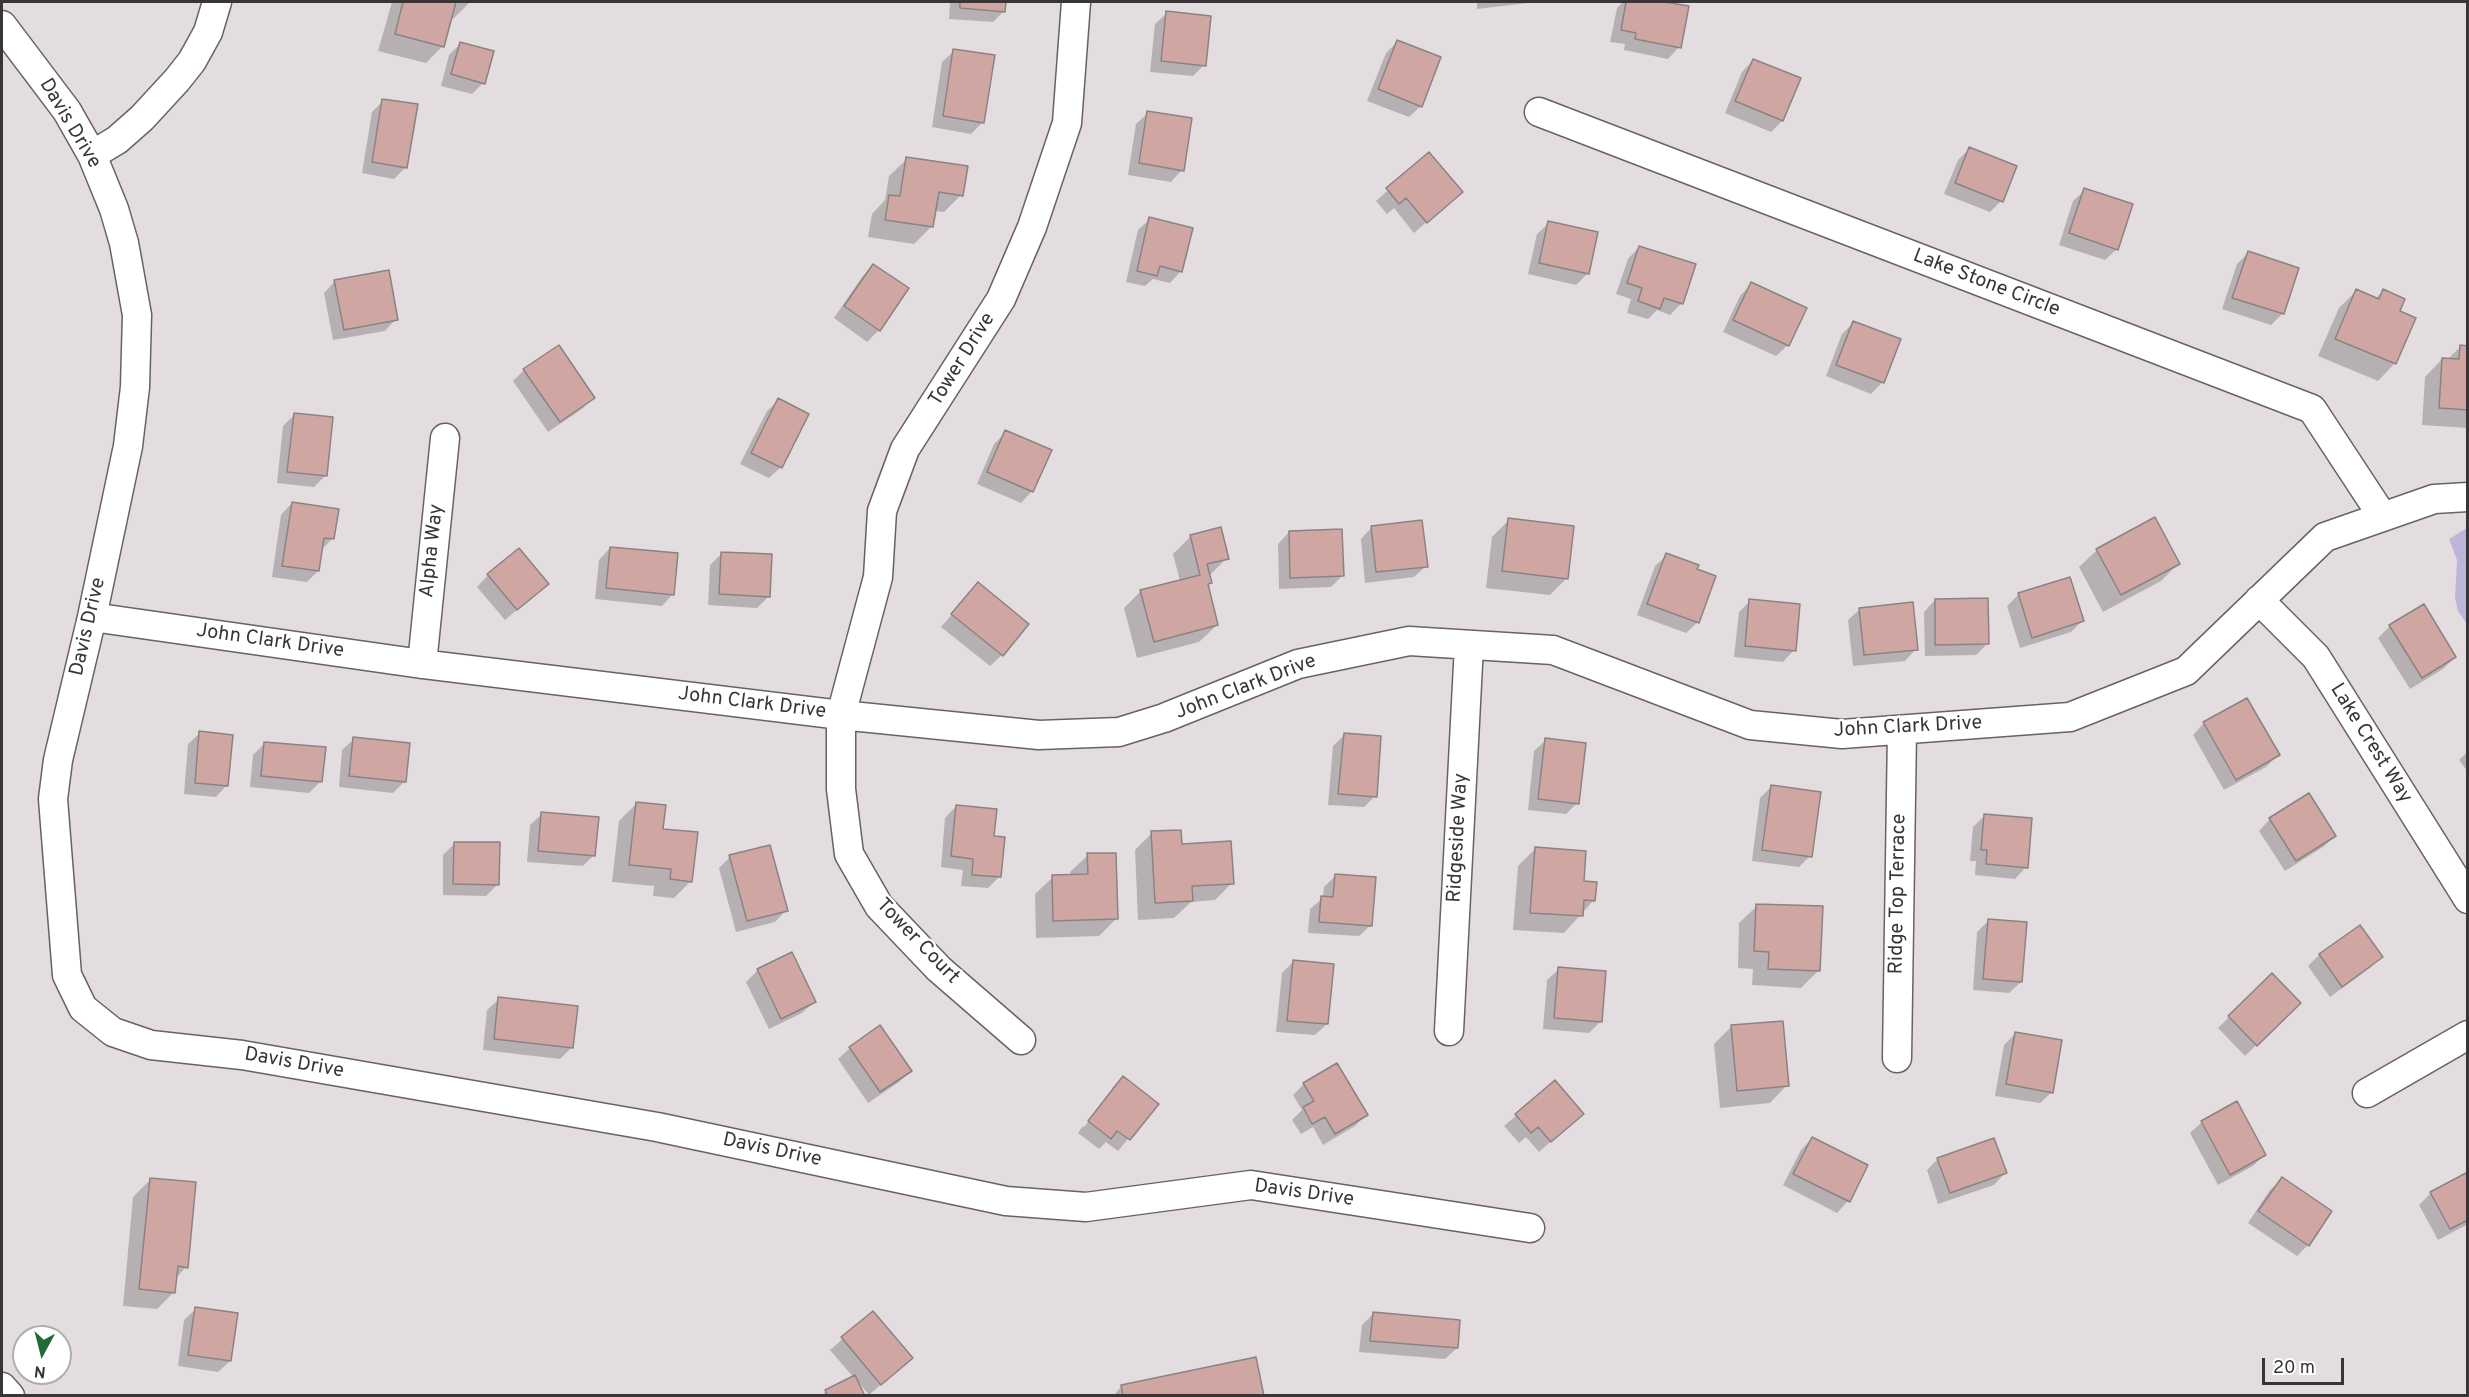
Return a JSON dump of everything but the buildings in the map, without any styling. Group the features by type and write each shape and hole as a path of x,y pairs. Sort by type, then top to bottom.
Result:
{"street":[{"path":"92,155 117,140 134,125 177,80 192,61 208,32 217,2"},
{"name":"Tower Drive","path":"841,715 878,577 882,512 905,449 1001,300 1032,227 1067,123 1076,2"},
{"name":"Davis Drive","path":"2,25 67,111 92,155 114,208 133,287 137,331 135,387 128,446 92,617 58,760 53,799 67,975 83,1008 113,1032 151,1045 242,1055 657,1127 1006,1201 1086,1207 1251,1185 1530,1228"},
{"name":"Lake Stone Circle","path":"1539,112 2312,409 2383,517"},
{"name":"Alpha Way","path":"422,664 445,438"},
{"name":"John Clark Drive","path":"92,617 422,664 841,715 1039,735 1119,732 1164,718 1298,664 1409,641 1553,650 1750,725 1842,734 2070,717 2186,671 2325,537 2434,499 2468,497"},
{"name":"Lake Crest Way","path":"2259,600 2316,657 2468,899"},
{"name":"Ridgeside Way","path":"1449,1031 1469,645"},
{"name":"Tower Court","path":"841,715 841,789 849,854 879,906 939,969 1021,1041"},
{"name":"Ridge Top Terrace","path":"1897,1058 1902,730"},
{"path":"2367,1093 2468,1035"},
{"path":"2,1387 10,1395"}],"shaded area":[{"path":"2467,528 2467,624 2458,611 2455,598 2457,560 2449,539"}]}
